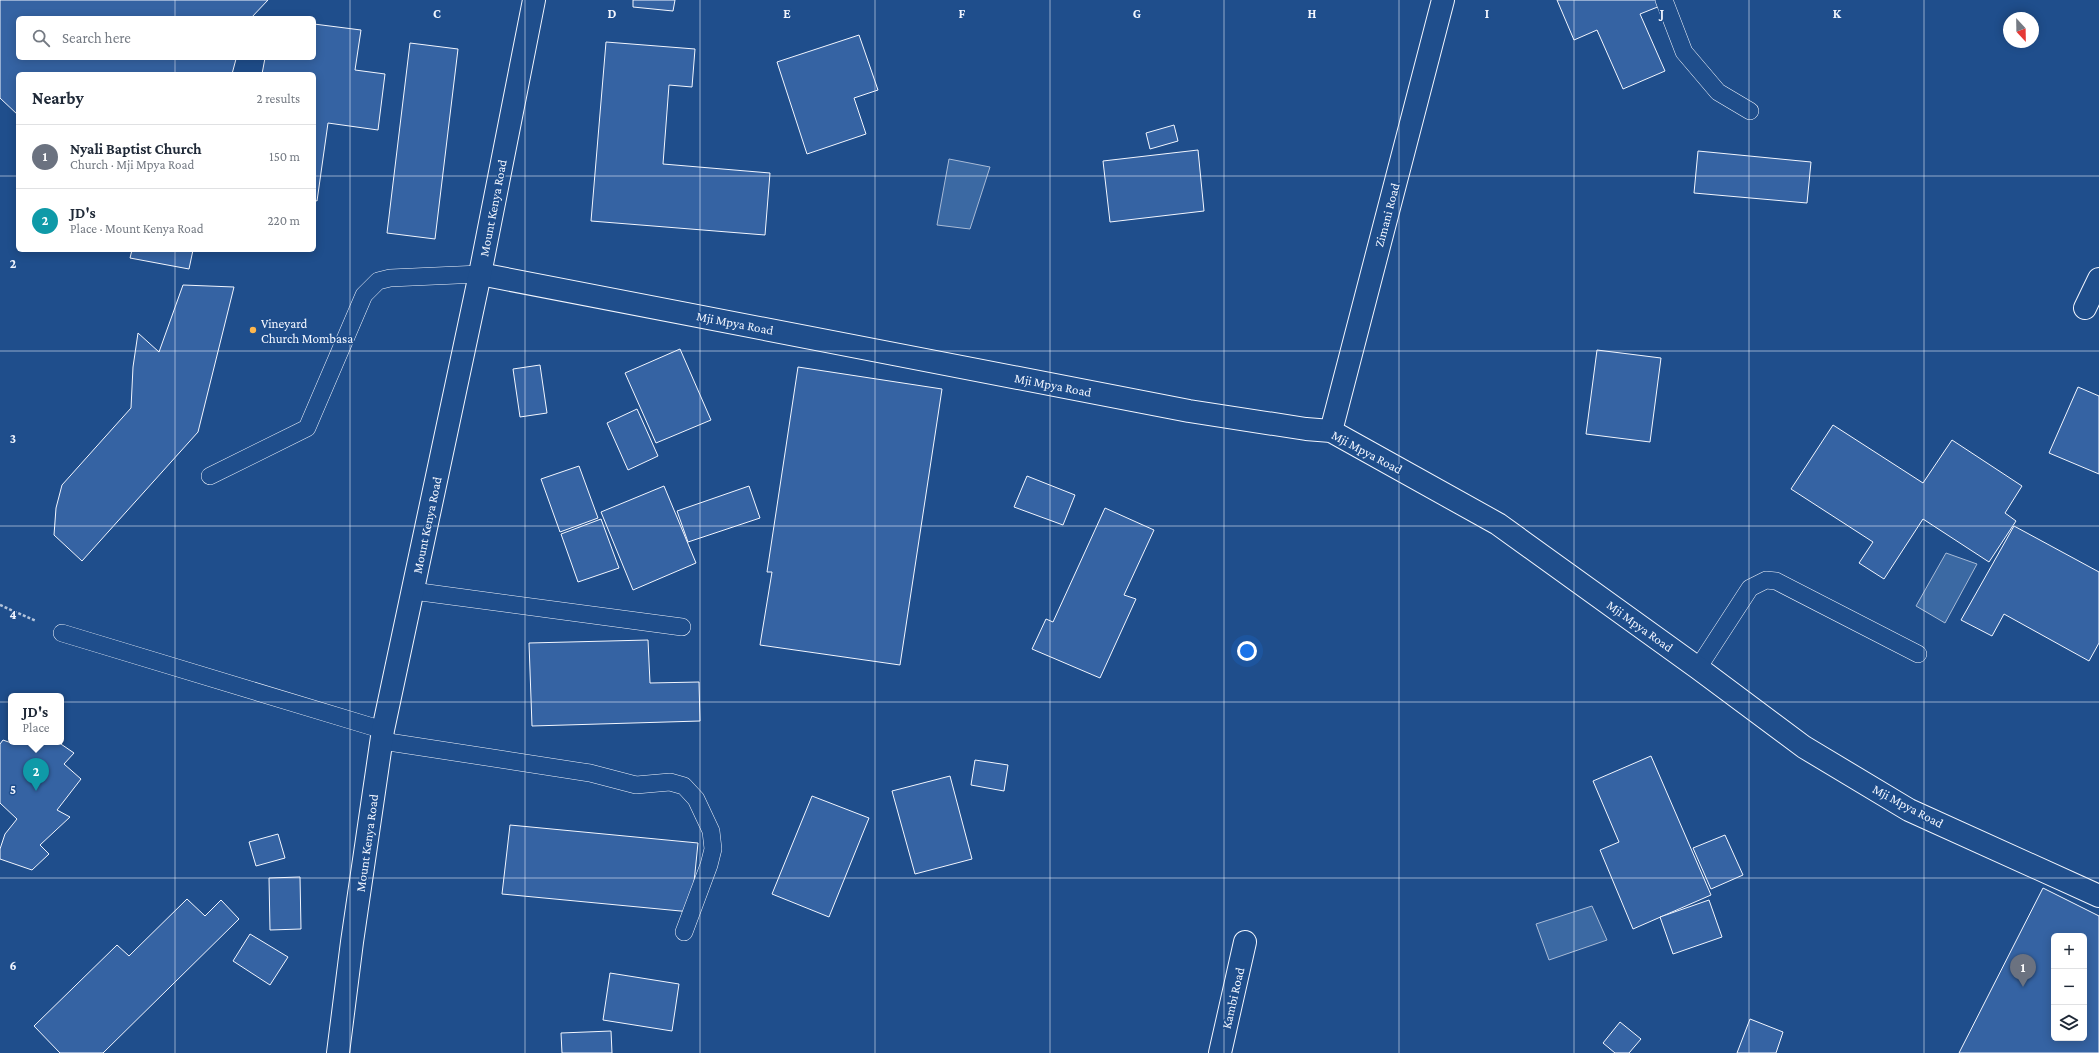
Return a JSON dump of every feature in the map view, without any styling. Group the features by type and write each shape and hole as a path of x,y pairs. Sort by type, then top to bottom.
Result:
{"street":[{"name":"Mount Kenya Road","path":"338,1053 352,942 382,736 480,274 534,0"},
{"name":"Zimani Road","path":"1331,431 1443,0"},
{"name":"Mji Mpya Road","path":"480,274 1181,410 1306,429 1331,431 1498,524 1698,668 1804,747 1909,810 2099,896"},
{"path":"2085,308 2099,279"},
{"name":"Kambi Road","path":"1220,1053 1245,942"}],"lane":[{"path":"1664,0 1684,52 1718,92 1750,111"},
{"path":"210,476 307,428 364,295 378,280 390,278 480,274"},
{"path":"1698,668 1750,588 1766,580 1776,581 1918,654"},
{"path":"413,591 682,627"},
{"path":"62,633 382,736 590,773 636,785 670,782 684,786 696,799 710,831 713,849 710,865 684,932"}],"path":[{"path":"0,605 62,633"}],"water":[{"path":"949,159 990,167 970,229 937,225"},
{"path":"1946,553 1977,564 1945,623 1916,606"},
{"path":"1592,906 1607,940 1549,960 1536,924"}],"building":[{"path":"0,0 268,0 253,16 16,16 16,60 236,60 233,72 16,72 16,113 0,98"},
{"path":"633,0 675,0 673,11 633,7"},
{"path":"1557,0 1657,0 1660,6 1640,14 1665,71 1623,89 1597,30 1574,40"},
{"path":"316,24 361,30 355,70 385,74 378,130 328,123 317,201 316,72 262,72 265,60 316,60"},
{"path":"859,35 878,90 854,98 866,134 807,154 777,62"},
{"path":"606,42 695,49 692,87 669,85 663,164 770,173 765,235 591,221"},
{"path":"410,43 458,49 435,239 387,233"},
{"path":"1174,125 1178,141 1150,149 1146,133"},
{"path":"1198,150 1204,211 1110,222 1103,161"},
{"path":"1698,151 1811,162 1807,203 1694,193"},
{"path":"132,252 193,252 189,269 130,258"},
{"path":"183,285 234,287 198,432 82,561 54,535 56,508 62,485 131,408 133,367 138,333 159,352"},
{"path":"680,349 711,420 656,443 625,373"},
{"path":"1597,350 1661,358 1650,442 1586,434"},
{"path":"540,365 547,413 520,417 513,369"},
{"path":"798,367 942,389 900,665 760,645 772,572 767,572"},
{"path":"2078,387 2099,396 2099,474 2049,453"},
{"path":"637,409 658,456 628,470 607,423"},
{"path":"1833,425 1923,483 1952,440 2022,486 2005,513 2016,521 1989,562 1923,519 1884,579 1859,563 1873,542 1791,489"},
{"path":"579,466 598,518 560,532 541,479"},
{"path":"1027,476 1075,495 1063,525 1014,507"},
{"path":"664,486 696,563 633,590 601,512"},
{"path":"749,486 760,518 688,542 677,511"},
{"path":"1105,508 1154,530 1124,595 1136,599 1100,678 1032,649 1046,619 1053,622"},
{"path":"601,519 619,568 578,582 561,534"},
{"path":"2014,526 2099,572 2099,643 2089,661 2004,614 1992,636 1961,620"},
{"path":"648,640 650,683 699,682 700,721 532,726 529,643"},
{"path":"3,740 8,742 8,745 62,745 74,753 64,764 81,779 57,810 70,817 40,845 49,854 32,870 0,859 0,849 5,834 17,819 0,803 0,744"},
{"path":"1651,756 1711,895 1633,929 1600,850 1619,842 1593,781"},
{"path":"975,760 1008,765 1004,791 971,785"},
{"path":"950,776 972,859 915,874 892,791"},
{"path":"812,796 869,818 829,917 772,894"},
{"path":"510,825 698,843 691,912 502,894"},
{"path":"278,834 285,858 256,866 249,842"},
{"path":"1725,835 1743,875 1711,889 1693,848"},
{"path":"300,877 301,929 270,930 269,878"},
{"path":"2043,888 2099,916 2099,1053 1959,1053"},
{"path":"187,899 205,916 221,900 239,919 103,1053 60,1053 34,1026 117,945 129,956"},
{"path":"1709,900 1722,937 1673,954 1660,917"},
{"path":"250,934 288,957 270,985 233,961"},
{"path":"610,973 679,984 672,1031 603,1020"},
{"path":"1750,1019 1783,1032 1776,1053 1737,1053"},
{"path":"1620,1022 1641,1039 1629,1053 1615,1053 1603,1043"},
{"path":"611,1031 612,1053 562,1053 561,1033"}],"place":[{"name":"Vineyard Church Mombasa","path":"253,330"},
{"name":"JD's","path":"36,791"},
{"name":"Nyali Baptist Church","path":"2023,987"}]}
